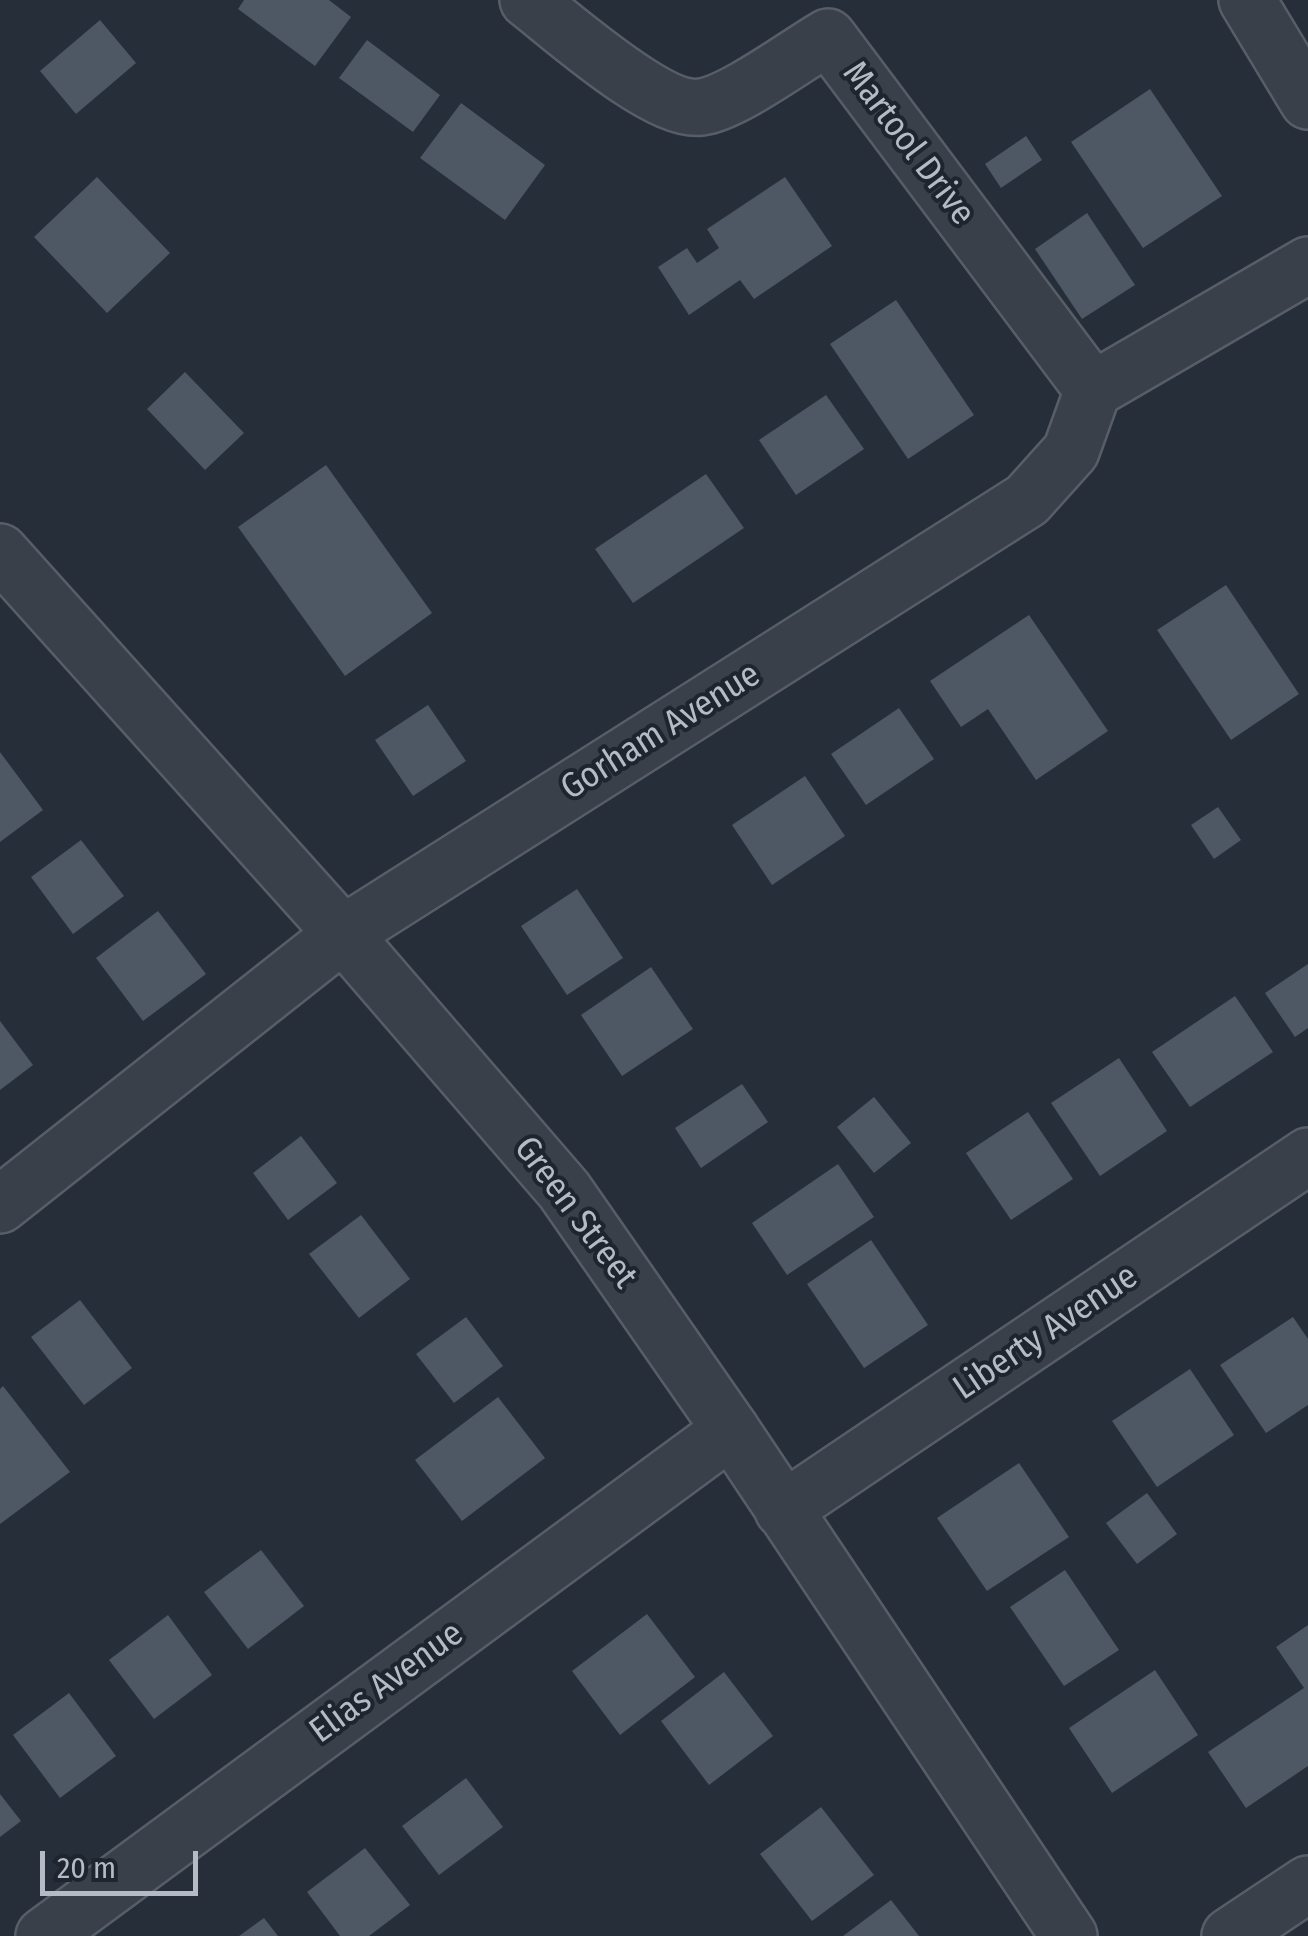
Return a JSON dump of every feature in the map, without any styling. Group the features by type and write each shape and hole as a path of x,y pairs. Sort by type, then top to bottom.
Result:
{"street":[{"name":"Martool Drive","path":"528,0 653,95 677,105 700,108 724,100 828,36 1093,390"},
{"path":"1246,0 1308,102"},
{"path":"1093,390 1308,265"},
{"name":"Gorham Avenue","path":"0,1204 344,934 1027,500 1071,451 1093,390"},
{"name":"Green Street","path":"0,552 344,934 564,1190 731,1430 1069,1936"},
{"name":"Liberty Avenue","path":"784,1510 1308,1156"},
{"name":"Elias Avenue","path":"44,1936 731,1430"},
{"path":"1230,1936 1308,1884"}],"building":[{"path":"244,0 329,0 351,17 315,66 238,9"},
{"path":"100,20 136,63 76,114 40,71"},
{"path":"367,40 440,95 413,132 339,78"},
{"path":"1150,89 1222,196 1143,248 1071,142"},
{"path":"461,103 545,165 505,220 420,158"},
{"path":"1026,136 1042,160 1001,188 985,164"},
{"path":"97,177 170,253 107,313 34,237"},
{"path":"785,177 832,246 754,299 740,280 689,315 658,267 687,248 697,263 719,248 707,229"},
{"path":"1087,213 1135,285 1082,319 1035,249"},
{"path":"896,300 974,415 908,459 830,344"},
{"path":"185,372 244,433 205,470 147,409"},
{"path":"826,395 864,449 796,495 759,440"},
{"path":"326,465 432,613 345,676 238,527"},
{"path":"706,474 744,528 633,603 595,549"},
{"path":"1226,585 1299,694 1231,740 1157,630"},
{"path":"1029,615 1108,731 1036,780 988,709 961,727 930,681"},
{"path":"428,705 466,761 413,796 375,740"},
{"path":"899,708 934,759 866,805 831,754"},
{"path":"0,752 43,810 0,842"},
{"path":"805,776 845,836 772,885 732,825"},
{"path":"1218,807 1241,840 1214,859 1191,825"},
{"path":"81,840 124,896 73,934 31,877"},
{"path":"577,889 623,958 567,995 521,926"},
{"path":"158,911 206,974 143,1021 96,958"},
{"path":"1308,964 1308,1028 1295,1037 1265,993"},
{"path":"651,967 693,1029 622,1076 581,1015"},
{"path":"1235,996 1273,1052 1190,1107 1152,1052"},
{"path":"0,1021 33,1065 0,1090"},
{"path":"1119,1058 1167,1131 1100,1176 1051,1103"},
{"path":"742,1084 768,1122 701,1168 675,1128"},
{"path":"874,1097 911,1143 874,1173 837,1127"},
{"path":"1028,1112 1073,1179 1011,1220 966,1153"},
{"path":"301,1136 337,1183 288,1220 253,1173"},
{"path":"838,1164 874,1217 787,1275 752,1223"},
{"path":"361,1215 410,1279 359,1318 309,1254"},
{"path":"871,1240 928,1325 864,1368 807,1284"},
{"path":"80,1300 132,1368 84,1405 31,1337"},
{"path":"466,1317 503,1366 454,1403 416,1354"},
{"path":"1293,1317 1308,1339 1308,1405 1266,1433 1220,1365"},
{"path":"1190,1369 1234,1435 1157,1487 1112,1421"},
{"path":"3,1386 70,1472 0,1524 0,1389"},
{"path":"498,1397 545,1458 462,1521 415,1460"},
{"path":"1019,1463 1069,1537 987,1591 937,1518"},
{"path":"1147,1493 1177,1534 1137,1564 1106,1523"},
{"path":"261,1550 304,1606 248,1649 204,1592"},
{"path":"1065,1570 1119,1650 1064,1686 1010,1607"},
{"path":"647,1614 695,1677 620,1735 572,1671"},
{"path":"168,1615 212,1675 154,1719 109,1660"},
{"path":"1308,1625 1308,1766 1246,1808 1208,1752 1304,1688 1276,1647"},
{"path":"1155,1670 1198,1735 1112,1793 1069,1728"},
{"path":"724,1672 773,1736 709,1785 661,1721"},
{"path":"69,1693 116,1756 60,1798 13,1735"},
{"path":"466,1778 503,1827 439,1875 402,1826"},
{"path":"0,1794 21,1821 0,1837"},
{"path":"821,1807 874,1875 812,1921 760,1854"},
{"path":"365,1848 410,1905 369,1936 340,1936 307,1892"},
{"path":"891,1900 919,1936 843,1936"},
{"path":"264,1918 278,1936 239,1936"}]}
